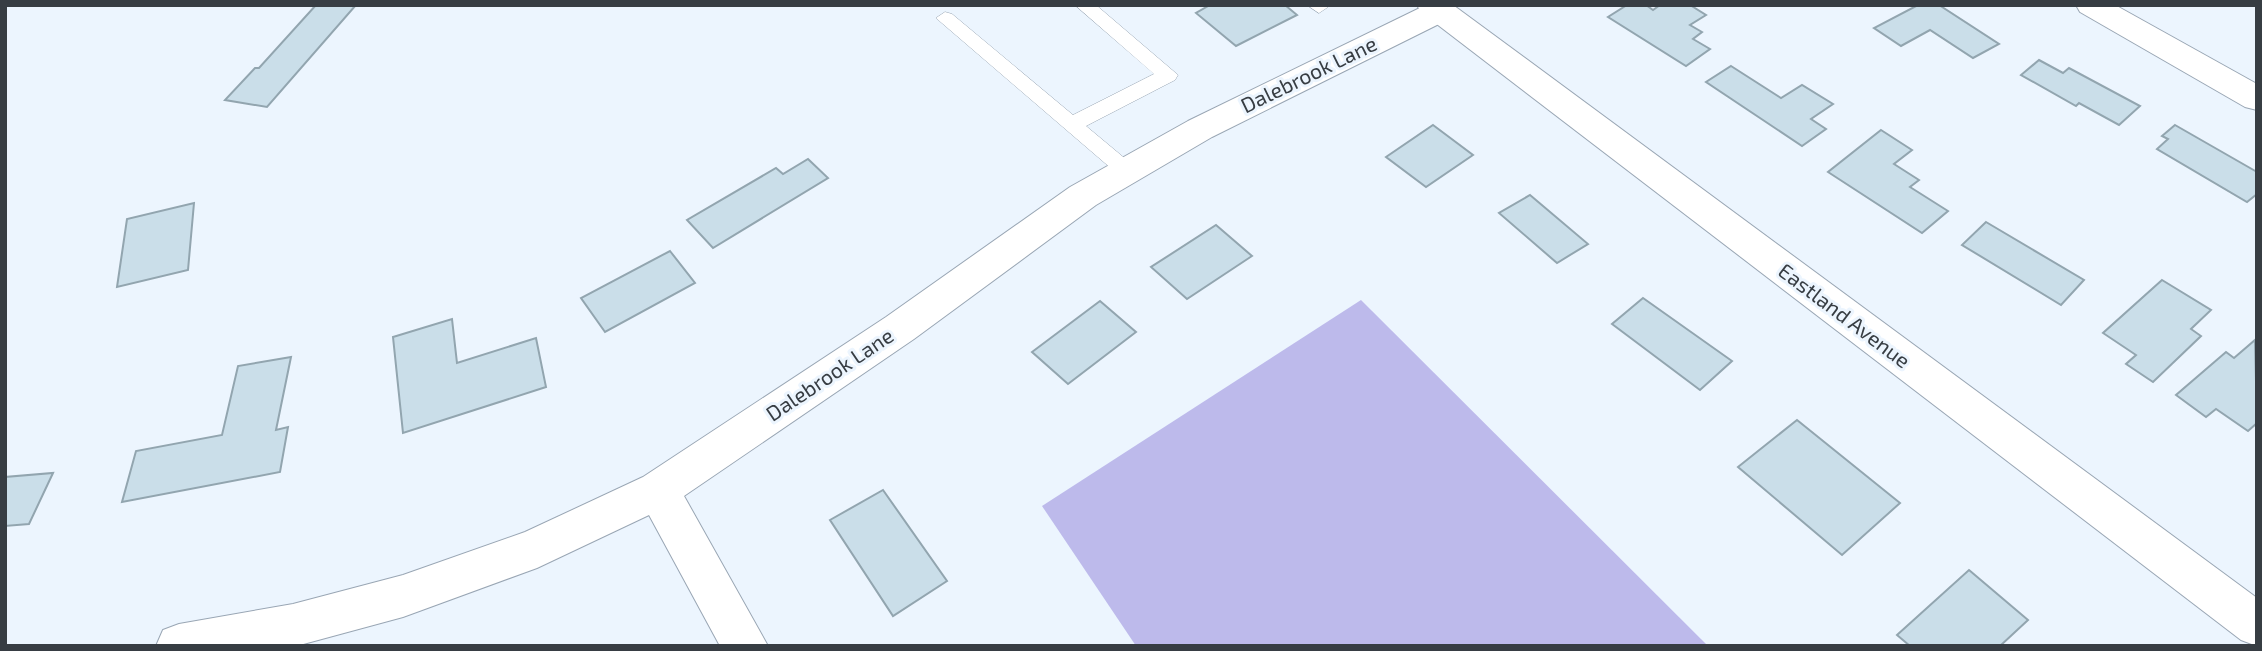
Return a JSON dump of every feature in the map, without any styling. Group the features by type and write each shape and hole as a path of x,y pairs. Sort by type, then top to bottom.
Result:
{"street":[{"path":"2091,5 2257,99"},
{"name":"Dalebrook Lane","path":"179,646 293,625 403,597 537,548 658,490 900,328 1083,196 1200,129 1436,8"},
{"name":"Eastland Avenue","path":"1436,8 2257,625"},
{"path":"658,490 745,646"}],"lane":[{"path":"1071,125 1168,75 1084,5"},
{"path":"945,18 1127,171"}],"shaded area":[{"path":"1361,300 1708,646 1136,646 1042,506"}],"building":[{"path":"316,5 356,5 267,107 225,100 255,68 259,68"},
{"path":"1210,5 1285,5 1297,15 1236,46 1196,13"},
{"path":"1627,5 1646,5 1653,10 1660,5 1690,5 1706,15 1690,25 1702,32 1693,39 1710,49 1686,66 1608,17"},
{"path":"1918,5 1939,5 1999,44 1973,58 1930,30 1901,46 1874,28"},
{"path":"2039,60 2063,73 2069,68 2140,106 2119,125 2079,103 2076,106 2021,75"},
{"path":"1731,66 1781,98 1802,85 1833,104 1811,119 1826,129 1802,146 1706,82"},
{"path":"1433,125 1473,155 1426,187 1386,157"},
{"path":"2175,125 2257,172 2257,194 2247,202 2157,149 2168,139 2162,136"},
{"path":"1881,130 1912,150 1894,164 1919,180 1910,187 1948,211 1922,233 1828,172"},
{"path":"808,159 828,178 713,248 687,220 776,168 783,174"},
{"path":"1530,195 1588,244 1557,263 1499,213"},
{"path":"194,203 188,270 117,287 127,219"},
{"path":"1986,222 2084,280 2061,305 1962,245"},
{"path":"1216,225 1252,256 1187,299 1151,267"},
{"path":"670,251 695,283 605,332 581,298"},
{"path":"2162,280 2211,310 2191,329 2201,336 2153,382 2126,364 2136,355 2103,333"},
{"path":"1643,298 1732,361 1700,390 1612,324"},
{"path":"1100,301 1136,332 1068,384 1032,352"},
{"path":"452,319 457,363 536,338 546,387 403,433 393,337"},
{"path":"2255,340 2257,423 2248,431 2216,409 2206,417 2176,395 2226,352 2234,358"},
{"path":"291,357 276,430 288,427 280,472 122,502 136,451 222,435 238,366"},
{"path":"1797,420 1900,503 1842,555 1738,467"},
{"path":"53,473 29,524 5,526 5,477"},
{"path":"883,490 947,581 893,616 830,520"},
{"path":"1969,570 2028,620 2000,646 1910,646 1897,635"}]}
